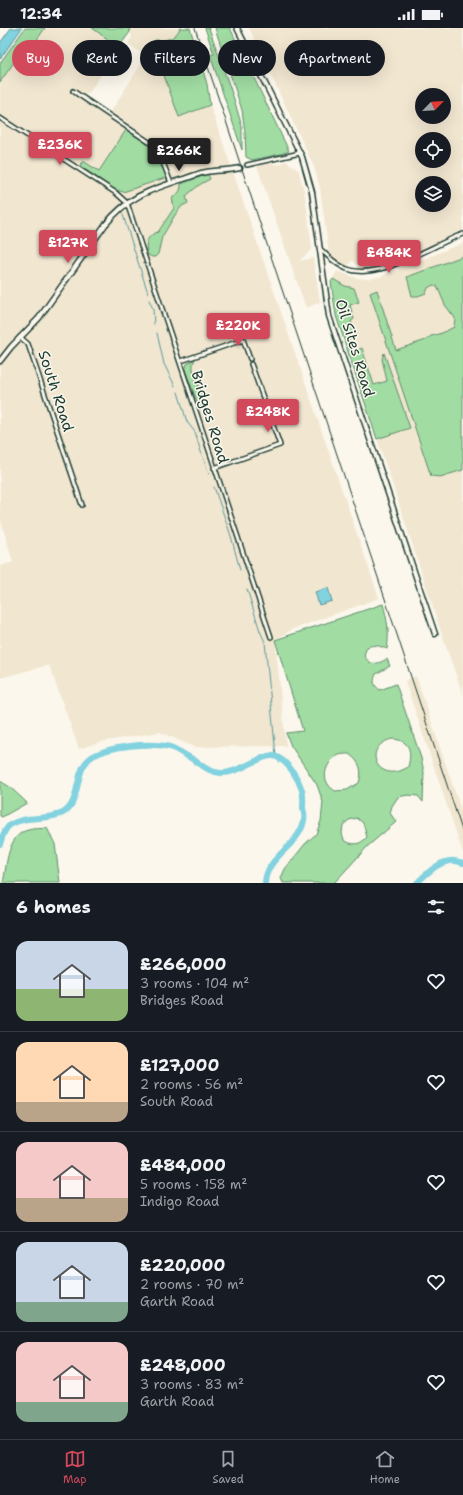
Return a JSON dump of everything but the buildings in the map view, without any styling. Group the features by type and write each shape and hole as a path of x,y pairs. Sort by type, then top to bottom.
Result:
{"street":[{"name":"Oil Sites Road","path":"237,28 300,153 312,192 329,316 435,634"},
{"path":"73,91 152,144 158,150 171,183"},
{"path":"0,118 116,193 127,203 141,194 206,172 228,171 240,168"},
{"path":"247,165 300,153"},
{"name":"South Road","path":"82,505 28,344 20,337 39,318 115,213 127,203"},
{"name":"Bridges Road","path":"127,203 271,637"},
{"path":"320,249 341,267 354,271 370,272 420,253 463,234"},
{"path":"240,331 250,359"},
{"path":"0,361 20,337"},
{"path":"180,361 243,340"},
{"path":"214,468 280,445 252,364"}],"shaded area":[{"path":"45,28 92,28 109,40 72,40 72,76 100,76 89,93 83,95 110,113 140,66 140,76 164,76 179,117 210,105 379,598 293,629 275,640 286,746 194,747 160,732 100,742 79,749 49,665 0,678 0,566 13,562 0,518 0,82 12,65 12,76 64,76 64,40 37,40"},
{"path":"129,28 180,28 175,36 164,40 140,40 140,52 132,47 132,40 130,40 132,37"},
{"path":"249,28 463,28 463,231 429,248 379,267 359,269 354,261 351,261 348,267 344,266 329,254 320,188 314,167 271,76 276,76 276,40 255,40"},
{"path":"286,161 299,171 305,195 312,249 299,261 313,258 320,302 306,308 257,166 272,163 279,165"},
{"path":"463,243 463,695 336,316 331,282 337,271 356,278 368,279 379,277"},
{"path":"416,676 463,816 463,853 405,681"}],"green space":[{"path":"25,28 45,28 37,40 16,40"},
{"path":"92,28 129,28 130,32 124,40 109,40"},
{"path":"180,28 190,28 194,40 155,40 173,37"},
{"path":"205,28 209,28 218,54 218,76 226,76 234,99 242,127 242,150 210,55 214,54"},
{"path":"215,28 230,28 236,40 219,40"},
{"path":"12,46 12,65 0,82 0,63"},
{"path":"164,76 205,76 210,105 179,117"},
{"path":"231,76 253,76 289,151 252,160 246,157 242,110"},
{"path":"126,130 152,148 163,166 166,176 165,178 123,192 114,189 80,166 83,161 99,171"},
{"path":"208,174 210,179 199,185 186,196 188,203 182,206 175,215 162,237 158,254 155,257 148,255 146,247 147,240 151,235 158,232 174,208 172,198 179,192 181,184"},
{"path":"463,256 463,470 440,477 431,476 370,293 377,290 396,350 426,340 431,336 442,333 454,327 455,318 445,305 437,286 433,285 428,288 426,293 418,296 412,296 407,277"},
{"path":"333,279 345,286 354,288 359,302 350,305 354,319 351,321 356,336 347,340 351,353 362,348 374,385 387,381 382,359 384,353 410,428 377,439 336,316 331,282"},
{"path":"195,359 193,369 203,399 207,404 203,409 199,407 185,370 187,364"},
{"path":"383,604 388,626 387,649 377,646 370,646 367,647 364,655 371,663 380,662 387,659 390,666 376,674 374,681 375,685 380,690 396,684 421,758 424,772 423,802 418,796 408,795 398,797 392,806 390,813 396,822 368,846 334,883 283,883 281,878 285,869 305,844 316,834 321,821 323,802 317,785 291,746 286,733 303,731 275,640","holes":["392,739 406,744 410,756 408,767 397,772 388,772 381,769 375,756 377,749 382,743","349,754 356,760 360,767 361,774 359,783 347,790 335,791 329,786 325,776 329,763 335,757","357,818 363,823 367,837 362,842 353,844 344,840 342,833 343,825 349,820"]},
{"path":"0,781 10,787 27,803 2,817 0,816"},
{"path":"47,828 55,844 60,883 3,883 9,852 16,838 21,833 28,830"}],"water":[{"path":"11,28 22,28 12,40 0,59 0,43"},
{"path":"328,588 332,601 319,605 315,592"}],"waterway":[{"path":"123,215 148,293"},
{"path":"149,300 153,309 154,324"},
{"path":"157,333 164,364 175,386"},
{"path":"178,392 187,422 195,432 209,474"},
{"path":"214,487 231,536 240,570"},
{"path":"247,589 265,642 276,756"},
{"path":"0,844 2,836 10,825 22,820 57,815 63,813 69,808 76,793 82,769 93,756 110,750 120,747 141,745 170,747 208,769 221,773 228,773 265,757 272,756 277,757 285,763 298,781 303,792 304,817 301,829 296,837 271,865 265,883"},
{"path":"417,883 432,869 445,862 457,861 463,863"}],"tunnel":[{"path":"240,168 247,165"}],"railway":[{"path":"195,28 463,833"}]}
